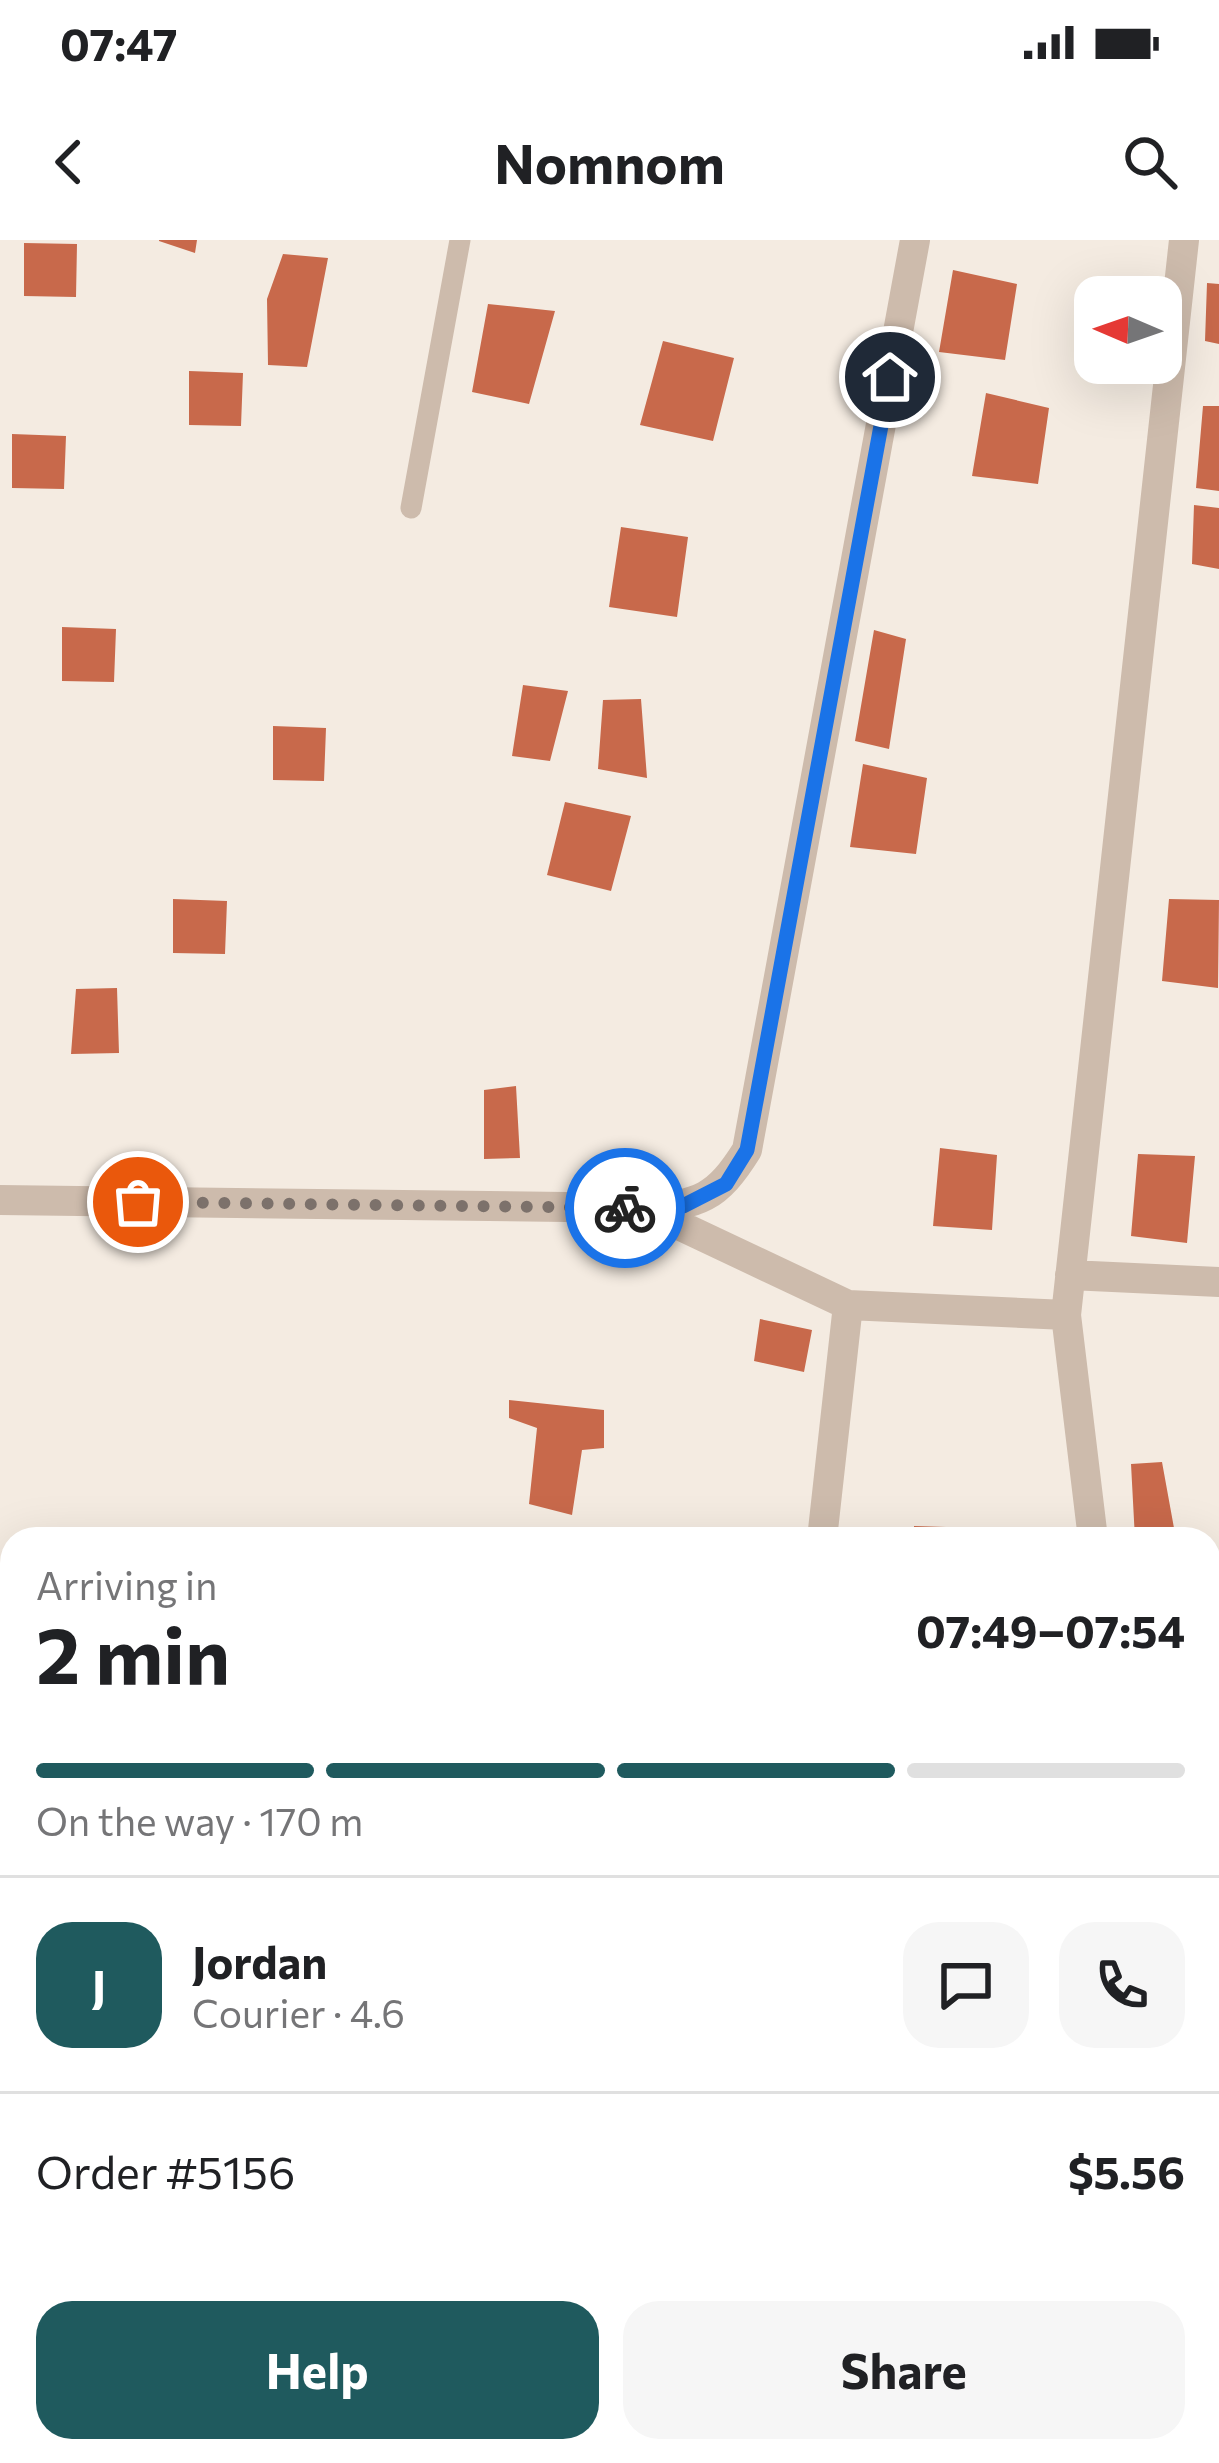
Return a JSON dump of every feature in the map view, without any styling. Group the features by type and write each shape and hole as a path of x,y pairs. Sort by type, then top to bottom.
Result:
{"street":[{"path":"0,1200 644,1208 683,1206 726,1184 747,1150 915,240"},
{"path":"1092,1527 1066,1316 1184,240"},
{"path":"644,1208 848,1304 1066,1316"},
{"path":"1070,1275 1219,1282"},
{"path":"823,1527 848,1304"}],"lane":[{"path":"411,508 460,240"}],"building":[{"path":"197,240 195,253 159,241"},
{"path":"24,243 77,244 76,297 24,296"},
{"path":"283,254 328,258 307,367 268,365 267,299"},
{"path":"953,270 1017,284 1005,360 939,352"},
{"path":"1207,283 1219,284 1219,344 1205,341"},
{"path":"488,304 555,311 529,404 472,392"},
{"path":"663,341 734,358 713,441 640,425"},
{"path":"189,371 243,373 241,426 189,425"},
{"path":"986,393 1049,408 1038,484 972,476"},
{"path":"1203,406 1219,406 1219,491 1196,488"},
{"path":"12,434 66,436 64,489 12,488"},
{"path":"1194,505 1219,508 1219,569 1192,564"},
{"path":"621,527 688,537 677,617 609,607"},
{"path":"62,627 116,629 114,682 62,681"},
{"path":"874,630 906,639 889,749 855,741"},
{"path":"523,685 568,691 550,761 512,756"},
{"path":"641,699 647,778 598,769 603,700"},
{"path":"273,726 326,728 324,781 273,780"},
{"path":"863,764 927,778 916,854 850,847"},
{"path":"565,802 631,816 611,891 547,875"},
{"path":"173,899 227,901 225,954 173,953"},
{"path":"1169,899 1219,900 1218,988 1162,981"},
{"path":"117,988 119,1053 71,1054 76,989"},
{"path":"516,1086 520,1158 484,1159 484,1090"},
{"path":"940,1148 997,1155 992,1230 933,1226"},
{"path":"1138,1154 1195,1156 1187,1243 1131,1236"},
{"path":"760,1319 812,1330 804,1372 754,1361"},
{"path":"509,1400 604,1410 604,1448 582,1450 572,1515 529,1504 537,1428 509,1418"},
{"path":"1162,1462 1174,1527 1134,1527 1131,1464"}],"way so far":[{"path":"138,1202 625,1208"}],"route":[{"path":"625,1208 683,1206 726,1184 747,1150 890,377"}]}
